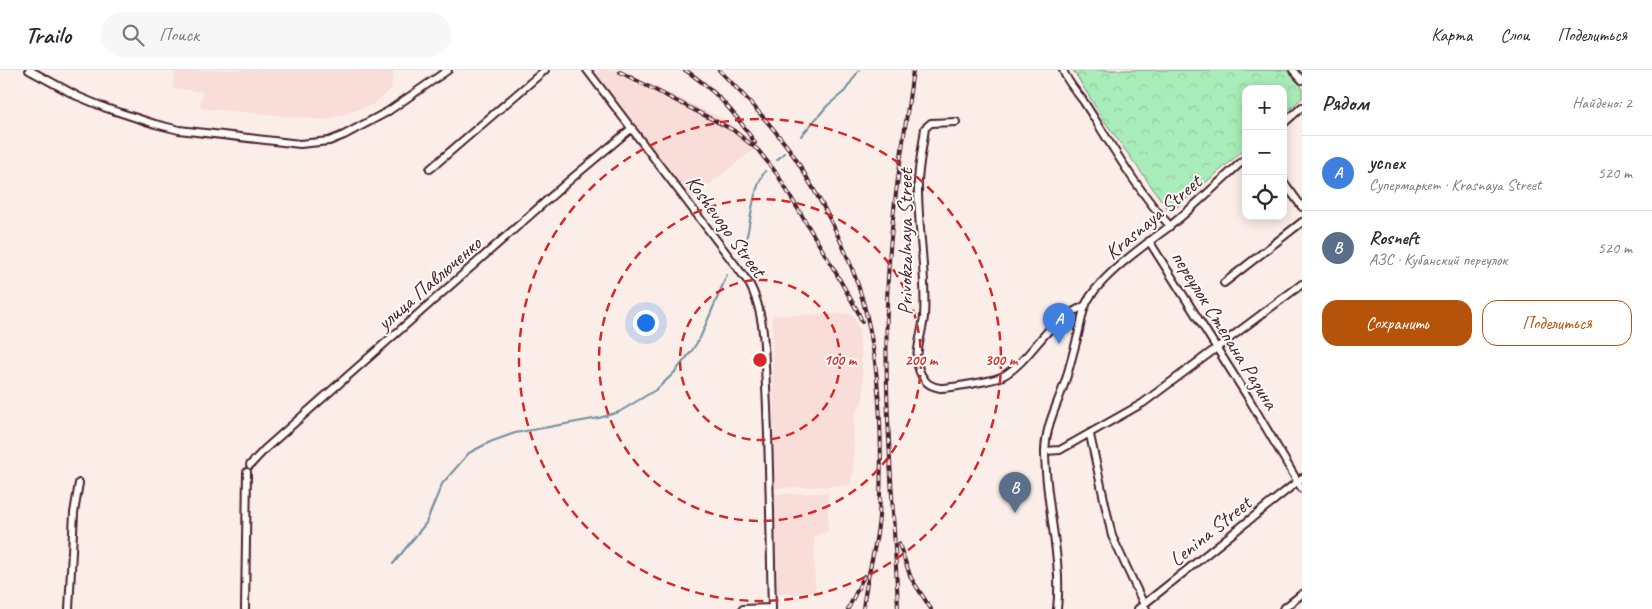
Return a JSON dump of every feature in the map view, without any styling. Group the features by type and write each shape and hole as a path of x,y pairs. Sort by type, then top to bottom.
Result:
{"street":[{"path":"29,70 77,96 155,124 179,130 300,144 322,142 344,135 387,112 448,70"},
{"path":"430,170 545,70"},
{"name":"Koshevogo Street","path":"587,70 749,283 758,302 762,331 769,439 772,608"},
{"name":"переулок Степана Разина","path":"1064,70 1068,80 1152,206 1170,226"},
{"path":"1293,70 1302,80"},
{"path":"1287,120 1302,107"},
{"name":"Privokzalnaya Street","path":"929,384 921,374 917,357 924,318 918,180 925,128 930,123 956,122"},
{"name":"улица Павлюченко","path":"250,465 265,449 564,185 632,128"},
{"name":"Krasnaya Street","path":"1057,609 1058,582 1045,451 1046,436 1052,413 1061,395 1086,305 1096,290 1114,270 1149,240 1170,226 1242,162"},
{"path":"1287,187 1302,207"},
{"path":"1224,283 1302,222"},
{"name":"переулок Степана Разина","path":"1149,240 1300,480 1302,489"},
{"path":"1045,451 1060,450 1090,435 1143,403 1302,284"},
{"name":"Krasnaya Street","path":"929,384 940,388 979,383 1003,376 1068,314 1086,305"},
{"path":"1090,435 1112,536 1143,608"},
{"path":"245,609 248,472"},
{"name":"Lenina Street","path":"1143,608 1300,480"},
{"path":"69,609 74,513 79,483"},
{"path":"1283,609 1302,594"},
{"path":"742,609 772,608"}],"shaded area":[{"path":"175,70 394,70 391,89 372,105 327,120 200,108 202,92 173,88"},
{"path":"599,70 622,70 725,120 757,147 691,199 597,75"},
{"path":"853,314 859,330 864,392 862,402 854,416 853,473 850,485 775,488 772,315"},
{"path":"828,493 828,531 814,536 815,593 777,594 775,494"}],"green space":[{"path":"1073,70 1286,70 1302,87 1302,98 1287,111 1287,85 1242,85 1242,151 1176,208 1169,211 1103,119"}],"waterway":[{"path":"801,136 828,105 845,91 859,70"},
{"path":"777,160 784,153"},
{"path":"741,257 756,191 765,171"},
{"path":"393,564 426,523 442,484 469,453 490,442 515,433 599,418 619,412 657,389 674,373 700,338 727,275"}],"railway":[{"path":"685,70 724,103 755,143"},
{"path":"719,70 764,118 795,158 822,203 838,235 852,267 863,300 872,340 878,390 881,441 878,528 863,609"},
{"path":"898,609 888,420 887,307 893,218 913,70"},
{"path":"620,72 733,130 758,150 777,174 832,266 862,322"},
{"path":"899,544 911,578 931,609"},
{"path":"848,609 864,576"}],"place":[{"name":"успех","path":"1059,344"},
{"name":"Rosneft","path":"1015,513"}]}
